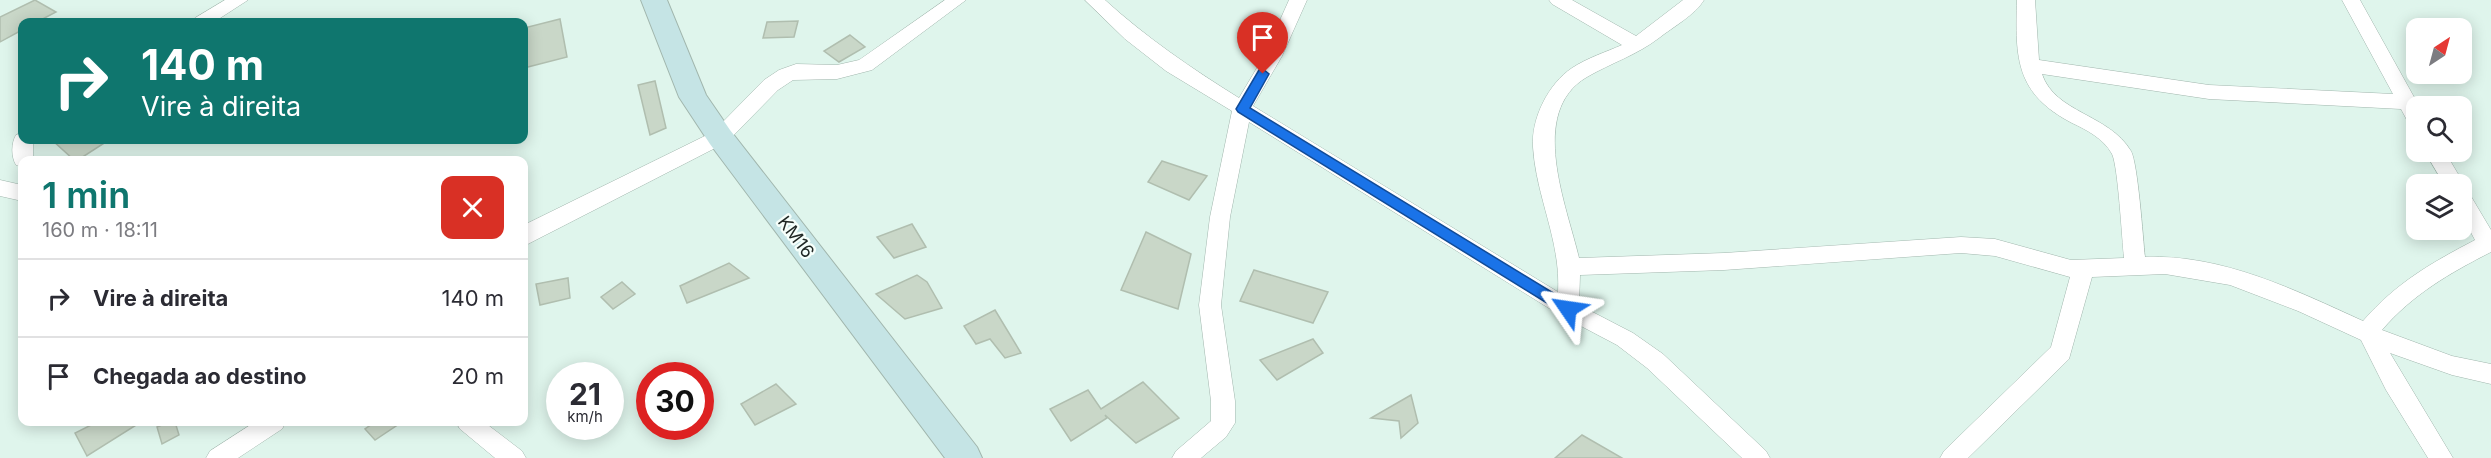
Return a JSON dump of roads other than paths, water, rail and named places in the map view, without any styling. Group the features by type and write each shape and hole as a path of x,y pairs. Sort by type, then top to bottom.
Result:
{"street":[{"path":"208,18 239,0"},
{"name":"KM16","path":"654,0 693,97 720,136 965,458"},
{"path":"528,235 535,229 720,136 771,85 786,75 796,71 837,72 865,64 957,0"},
{"path":"1094,0 1173,66 1568,309 1625,339 1655,361 1758,458"},
{"path":"1184,458 1218,430 1223,423 1223,401 1210,304 1220,217 1242,109 1273,56 1298,0"},
{"path":"1558,0 1637,45"},
{"path":"1568,309 1570,267 1543,148 1544,124 1558,93 1578,73 1637,45 1695,0"},
{"path":"2026,0 2025,23 2032,66 2039,90 2047,98 2105,132 2115,141 2123,155 2135,264"},
{"path":"2351,0 2406,100"},
{"path":"2032,66 2220,93 2406,102"},
{"path":"0,188 18,192"},
{"path":"2368,331 2392,302 2435,271 2489,243 2472,215"},
{"path":"1570,267 1720,263 1904,248 1982,246 2022,253 2083,269 2164,264 2195,268 2252,283 2435,360 2491,374"},
{"path":"1952,458 2061,352 2083,269"},
{"path":"2368,331 2394,383 2441,458"},
{"path":"218,458 268,426"},
{"path":"474,426 502,446"}]}
